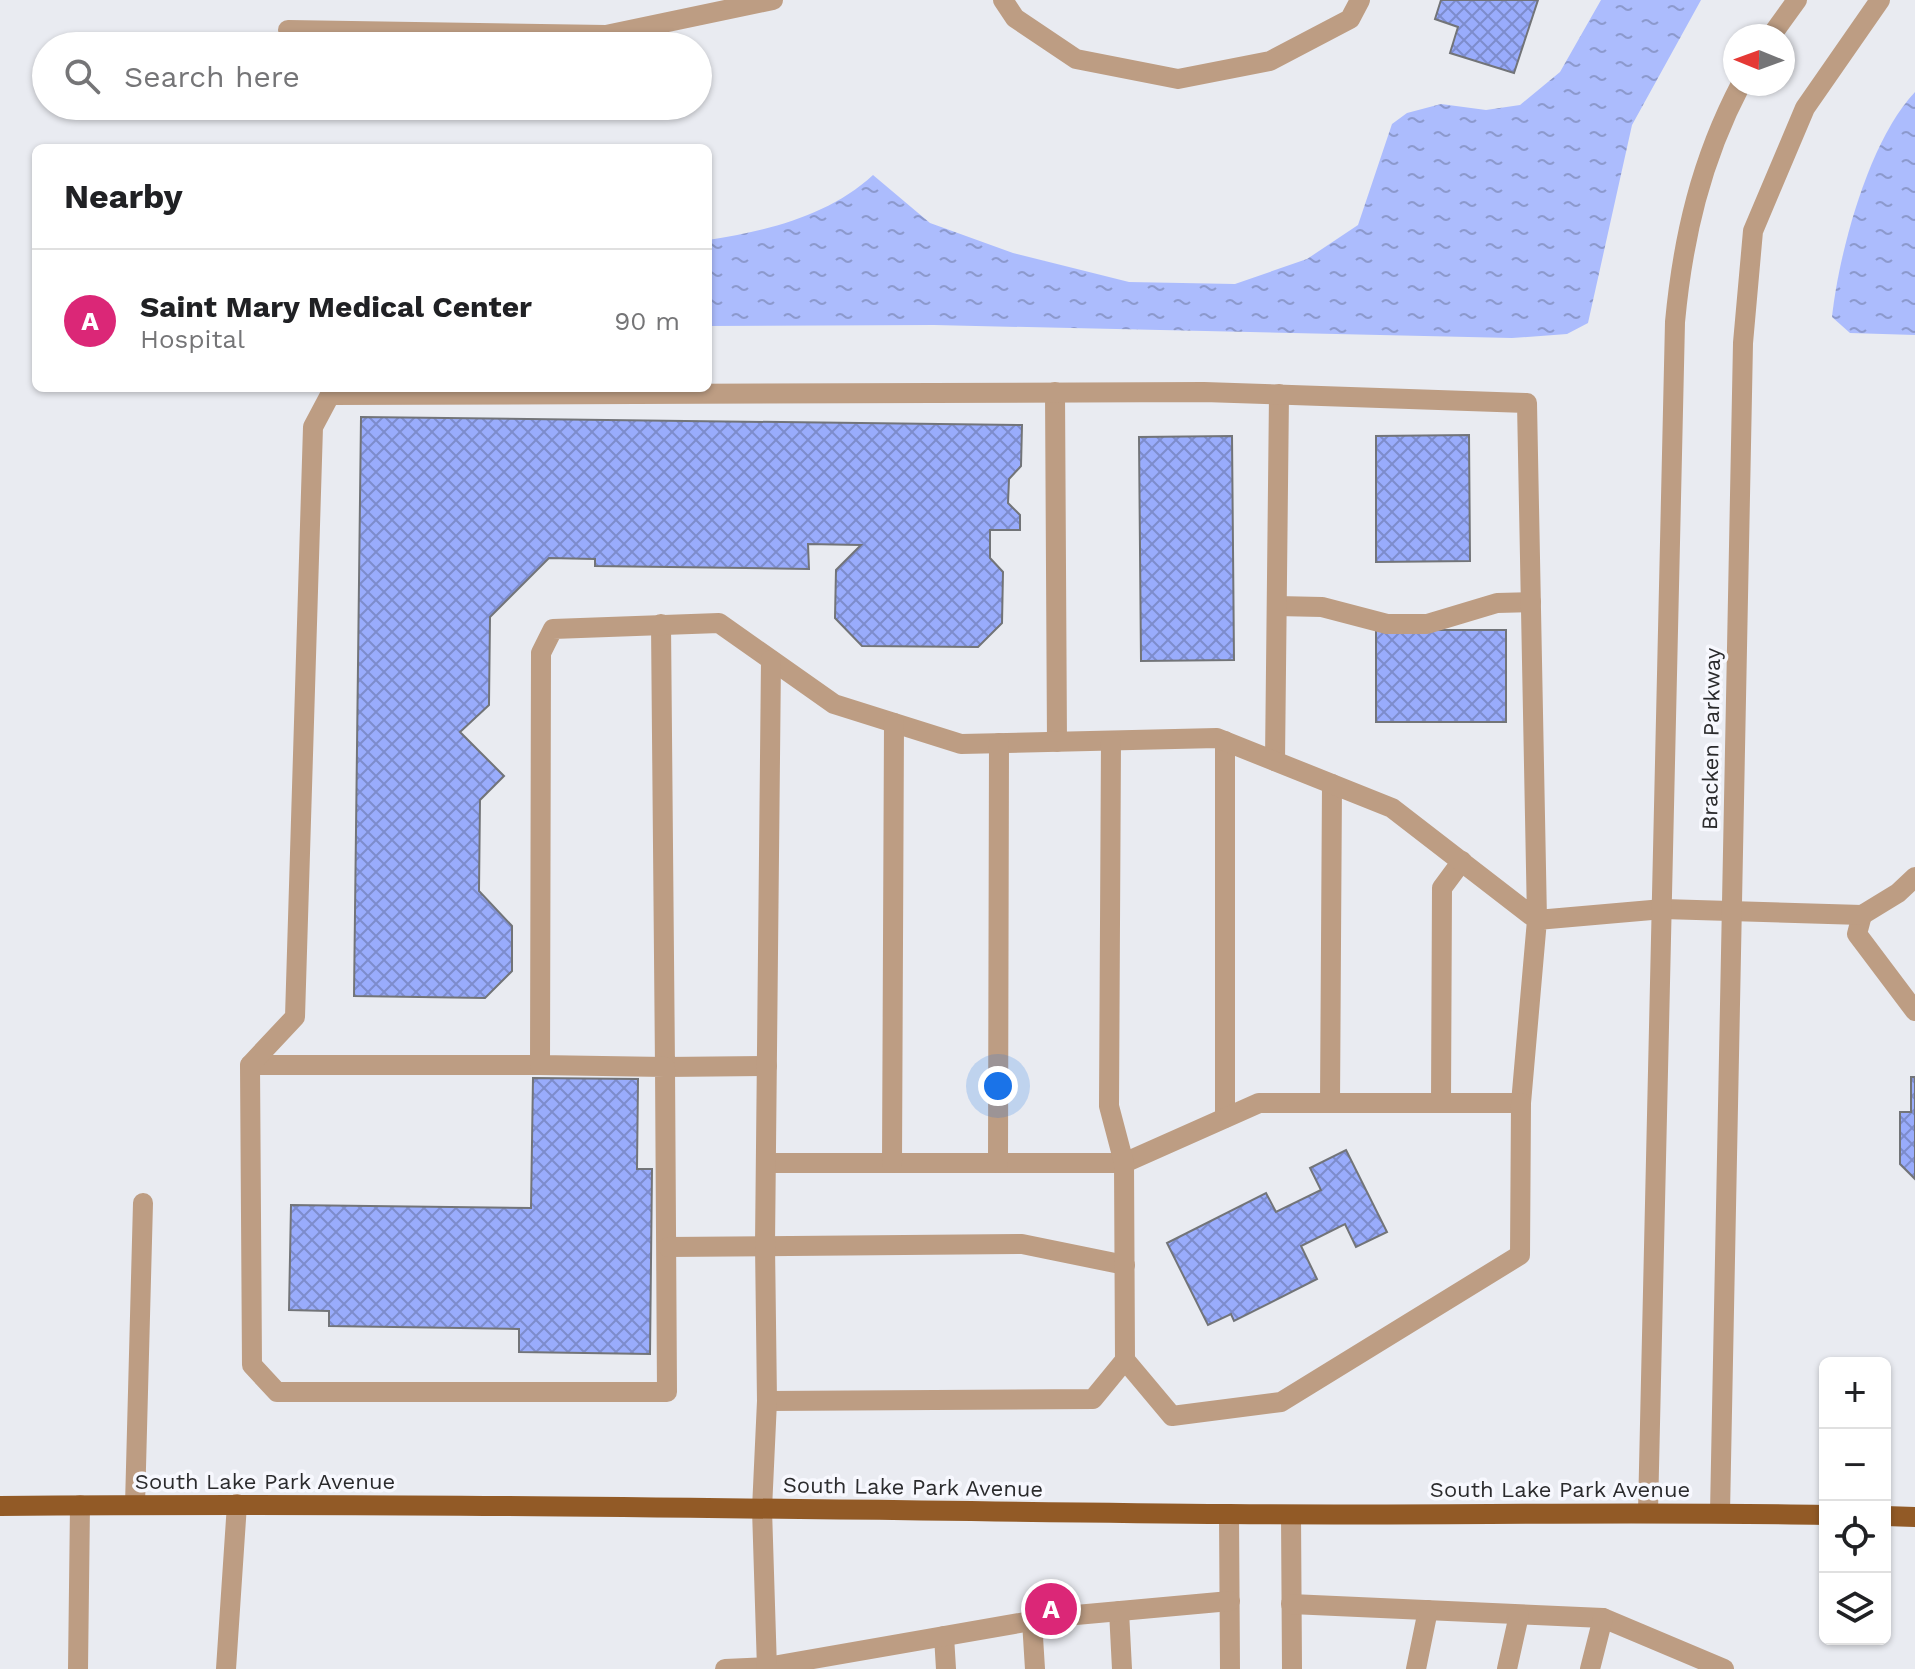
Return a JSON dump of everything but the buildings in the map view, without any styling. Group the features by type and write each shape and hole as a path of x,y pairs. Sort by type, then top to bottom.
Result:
{"main road":[{"name":"South Lake Park Avenue","path":"0,1506 237,1504 1291,1515 1648,1512 1819,1515"},
{"path":"1891,1516 1915,1517"}],"street":[{"path":"620,32 773,0"},
{"path":"1003,0 1015,18 1076,59 1178,79 1270,61 1350,19 1360,0"},
{"path":"1780,24 1797,0"},
{"name":"Bracken Parkway","path":"1720,1513 1743,343 1753,231 1805,108 1880,0"},
{"path":"288,30 415,32"},
{"name":"Bracken Parkway","path":"1648,1512 1677,307 1691,209 1711,148 1735,96"},
{"path":"1055,392 1057,742"},
{"path":"661,624 667,1392 277,1392 252,1365 250,1065 295,1017 313,427 330,395 1055,392 1279,394 1527,403 1537,920 1521,1103 1520,1255 1281,1402 1172,1416 1125,1360"},
{"path":"1275,761 1279,394"},
{"path":"1277,606 1322,607 1387,624 1427,624 1497,603 1531,602"},
{"path":"540,1065 541,653 553,629 719,623 834,704 961,744 1217,738 1392,808 1537,920 1663,909 1862,915 1898,893 1915,877"},
{"path":"767,1668 762,1509 767,1401 765,1245 771,660"},
{"path":"892,1163 894,723"},
{"path":"767,1401 1093,1399 1125,1360 1124,1163 1109,1106 1111,741"},
{"path":"1225,741 1225,1118"},
{"path":"998,1163 999,743"},
{"path":"1330,1103 1332,784"},
{"path":"1441,1103 1442,888 1462,861"},
{"path":"1862,915 1857,934 1915,1011"},
{"path":"250,1065 767,1066"},
{"path":"766,1163 1124,1163 1259,1103 1521,1103"},
{"path":"135,1505 143,1203"},
{"path":"668,1247 1022,1244 1125,1265"},
{"path":"226,1669 237,1504"},
{"path":"78,1669 80,1505"},
{"path":"1229,1514 1230,1669"},
{"path":"1291,1515 1292,1669"},
{"path":"725,1669 868,1659 944,1636 1032,1621 1230,1601"},
{"path":"1291,1604 1603,1618 1682,1661 1724,1669"},
{"path":"1416,1669 1428,1610"},
{"path":"1119,1611 1122,1669"},
{"path":"1507,1669 1519,1615"},
{"path":"1590,1669 1603,1618"},
{"path":"1032,1621 1035,1669"},
{"path":"944,1636 946,1669"}],"water":[{"path":"1601,0 1701,0 1632,125 1588,323 1567,334 1512,338 934,325 712,326 712,239 796,220 837,201 873,175 930,223 1013,253 1129,282 1235,284 1307,259 1358,225 1392,124 1407,113 1441,104 1486,110 1520,105 1560,72"},
{"path":"1915,92 1915,335 1850,333 1832,317 1849,230 1870,167 1899,113"}],"place":[{"name":"Saint Mary Medical Center","path":"1051,1609"}]}
